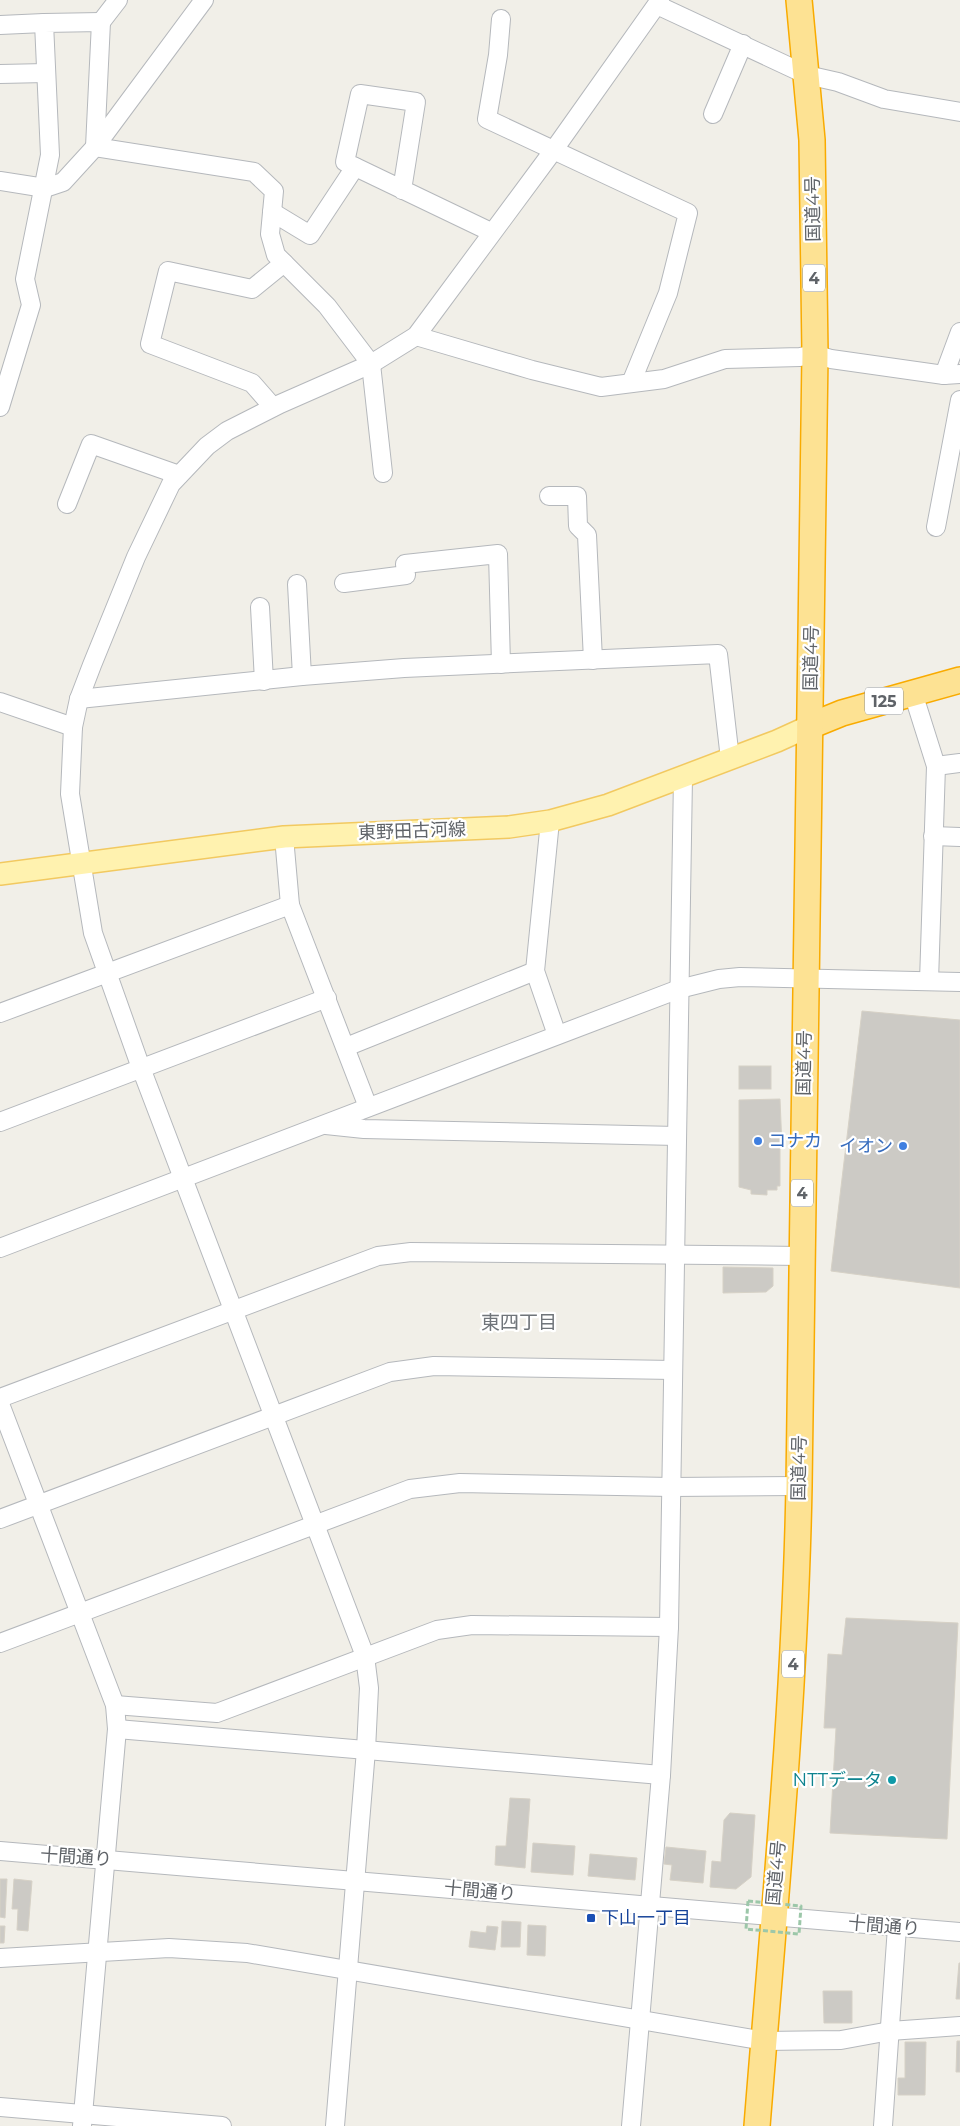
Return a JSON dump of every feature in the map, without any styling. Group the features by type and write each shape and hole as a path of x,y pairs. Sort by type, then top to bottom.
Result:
{"highway":[{"name":"国道4号","path":"757,2126 790,1709 799,1486 815,354 813,169 807,75 799,0"},
{"name":"125","path":"810,726 842,713 960,680"}],"main road":[{"name":"東野田古河線","path":"0,874 284,837 509,827 550,821 608,805 730,759 810,726"}],"street":[{"path":"95,146 101,22 118,0"},
{"path":"0,182 45,188 63,182 95,146 204,0"},
{"path":"335,2126 366,1750 369,1688 364,1656 184,1177 141,1068 93,932 70,794 73,727 79,699 142,542 171,484 206,446 227,431 273,407 371,364 416,336 491,232 553,151 659,2 807,75 838,82 884,99 960,112"},
{"path":"501,19 498,55 487,119 688,213 668,293 631,383"},
{"path":"0,25 101,22"},
{"path":"0,407 30,304 26,279 50,156 44,23"},
{"path":"713,114 743,44"},
{"path":"0,74 46,73"},
{"path":"402,190 416,102 360,94 344,162 402,190 491,232"},
{"path":"95,146 254,172 274,190 270,234 276,255 327,306 371,364 384,473"},
{"path":"272,212 310,235 355,167"},
{"path":"273,407 252,383 150,344 168,271 252,289 284,263"},
{"path":"416,336 532,370 601,387 664,380 725,359 800,358 815,354 831,359 952,374 960,332"},
{"path":"936,528 960,400"},
{"path":"67,504 91,444 179,475"},
{"path":"548,496 577,496 578,526 587,535 592,660"},
{"path":"344,582 406,575 406,564 498,554 501,664"},
{"path":"297,584 302,676"},
{"path":"260,607 264,681"},
{"path":"79,699 302,676 404,668 718,654 730,759"},
{"path":"913,692 936,766 929,981"},
{"path":"0,702 73,727"},
{"path":"936,766 960,763"},
{"path":"630,2126 661,1775 669,1627 683,777"},
{"path":"550,821 535,971 557,1035"},
{"path":"933,836 960,837"},
{"path":"284,837 290,904 368,1107"},
{"path":"0,1013 290,904"},
{"path":"346,1047 535,971"},
{"path":"0,1248 679,989 719,979 806,976 960,982"},
{"path":"0,1122 327,998"},
{"path":"323,1124 364,1129 677,1136"},
{"path":"0,1398 378,1256 411,1252 801,1256"},
{"path":"0,1519 390,1372 434,1366 673,1370"},
{"path":"0,1404 40,1504 115,1705 117,1729 83,2120"},
{"path":"0,1643 410,1489 460,1483 671,1487 799,1486"},
{"path":"115,1705 217,1713 437,1630 472,1625 669,1627"},
{"path":"117,1729 661,1775"},
{"name":"十間通り","path":"0,1851 960,1932"},
{"path":"883,2126 897,1927"},
{"path":"0,1958 169,1948 248,1953 640,2022 764,2041 841,2040 890,2031 960,2026"},
{"path":"0,2107 83,2120 222,2126"}],"path":[{"path":"748,1901 801,1906 798,1934 746,1930 748,1901"}],"building":[{"name":"イオン","path":"862,1011 960,1020 960,1288 831,1271"},
{"path":"739,1066 771,1066 771,1089 739,1089"},
{"path":"780,1099 782,1147 780,1147 780,1186 777,1186 777,1190 767,1190 767,1195 751,1194 751,1190 739,1187 739,1100"},
{"path":"723,1267 773,1268 773,1286 766,1292 723,1293"},
{"name":"NTTデータ","path":"846,1618 958,1623 947,1839 830,1833 836,1728 824,1728 828,1654 842,1655"},
{"path":"510,1798 530,1799 525,1868 495,1865 496,1846 506,1846"},
{"path":"730,1813 755,1815 751,1877 736,1889 710,1887 712,1861 721,1862 724,1820"},
{"path":"533,1843 575,1846 573,1875 531,1872"},
{"path":"666,1847 706,1851 703,1883 670,1880 672,1865 664,1864"},
{"path":"590,1854 637,1858 635,1880 588,1876"},
{"path":"0,1879 7,1879 5,1918 0,1917"},
{"path":"14,1879 32,1881 28,1931 17,1930 18,1909 12,1909"},
{"path":"502,1921 521,1922 520,1947 501,1947"},
{"path":"528,1925 546,1926 545,1956 527,1955"},
{"path":"0,1926 5,1926 4,1943 0,1943"},
{"path":"487,1926 498,1927 495,1950 469,1947 471,1931 486,1933"},
{"path":"959,1963 960,1999 956,1999"},
{"path":"823,1991 852,1991 852,2023 824,2023"},
{"path":"957,2041 960,2041 960,2072 956,2072"},
{"path":"905,2042 926,2042 925,2095 898,2095 898,2078 905,2078"}],"place":[{"name":"コナカ","path":"758,1141"},
{"name":"イオン","path":"903,1146"},
{"name":"NTTデータ","path":"892,1780"},
{"name":"下山一丁目","path":"591,1918"}],"district":[{"name":"東四丁目","path":"519,1322"}]}
